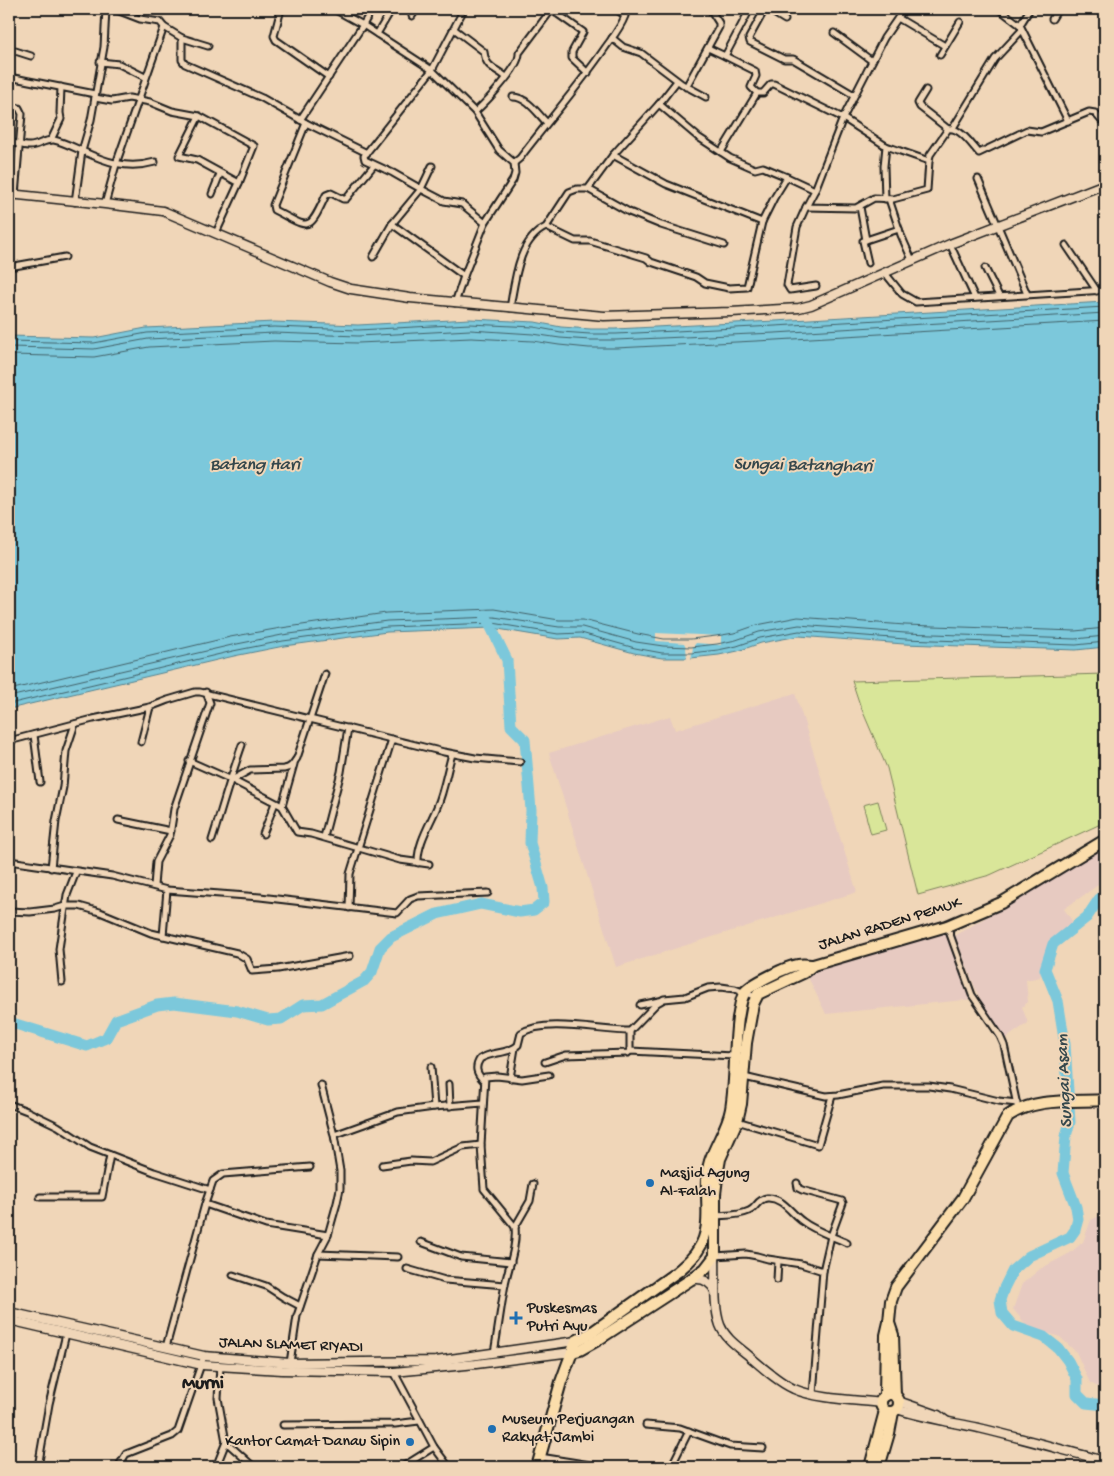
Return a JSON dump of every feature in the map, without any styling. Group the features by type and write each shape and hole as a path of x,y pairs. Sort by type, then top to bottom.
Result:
{"highway":[{"name":"JALAN RADEN PEMUK","path":"745,992 753,984 797,964 813,965 947,926 1001,903 1105,840"},
{"name":"JALAN RADEN PEMUK","path":"756,997 771,987 803,973 813,965"},
{"path":"711,1216 707,1174 710,1160 728,1123 731,1109 734,1056 740,1004 745,992"},
{"path":"572,1352 580,1350 596,1341 690,1280 705,1268 715,1256 710,1234 718,1170 720,1159 737,1121 744,1077 749,1018 756,997"},
{"path":"879,1467 889,1433 891,1404 886,1335 891,1301 896,1288 963,1198 1001,1126 1018,1106 1105,1100"},
{"path":"538,1462 561,1382 576,1341 591,1333 677,1272 699,1250 710,1234"},
{"path":"870,1467 891,1404"}],"main road":[{"path":"12,194 163,211 330,282 351,289 455,303 604,316 669,315 799,308 821,301 950,244 1105,184"},
{"path":"715,1256 716,1310 719,1324 724,1333 732,1342 794,1389 813,1394 891,1404 938,1415 946,1421 980,1428 1105,1461"},
{"path":"690,1280 701,1279 708,1282 716,1293"},
{"name":"JALAN SLAMET RIYADI","path":"9,1312 166,1347 220,1367 323,1372 394,1372 572,1352"},
{"name":"JALAN SLAMET RIYADI","path":"9,1320 66,1334 203,1360 290,1363 436,1361 576,1341"},
{"path":"323,1363 323,1372"}],"street":[{"path":"75,202 82,151 91,120 104,47 106,9"},
{"path":"114,9 140,19 160,22 164,28 182,38 208,46"},
{"path":"281,9 274,36 276,40 329,77"},
{"path":"334,9 363,25 432,70 475,112 499,150 514,163 515,173 513,180 485,223 455,303"},
{"path":"372,9 303,121 273,205 274,210 303,224 311,223 315,219 326,195 331,193 346,199 374,165"},
{"path":"377,34 392,9"},
{"path":"412,16 416,10 414,9"},
{"path":"464,9 432,70 364,156 365,160 392,172 444,201 462,204 485,223"},
{"path":"475,112 498,90 519,58 518,53 552,9 583,32 572,52 572,58 588,73"},
{"path":"514,163 588,73 621,27 625,16 617,9"},
{"path":"686,86 719,25 710,9"},
{"path":"725,56 750,9"},
{"path":"785,20 766,9 749,38 750,42 784,59 793,59 854,95"},
{"path":"816,286 790,290 787,285 797,227 854,95 884,38 904,9"},
{"path":"1000,9 1021,28 1068,122"},
{"path":"806,207 860,207 874,198 887,199 927,190 930,155 995,59 1021,28 1030,9"},
{"path":"1052,19 1058,9"},
{"path":"898,18 945,46"},
{"path":"940,55 960,22"},
{"path":"105,204 116,164 145,77 164,28"},
{"path":"454,29 484,52 485,62 488,66 506,77"},
{"path":"834,33 872,61"},
{"path":"182,38 182,60 185,64 262,98 367,153"},
{"path":"612,38 623,47 641,53 677,81 706,97"},
{"path":"708,48 755,72 756,76 751,88 757,93 764,93 771,84 774,84 843,118 886,146 929,161"},
{"path":"9,49 31,56"},
{"path":"100,62 119,64 145,77"},
{"path":"9,78 61,86 112,101 126,98 150,102 172,111 199,116 254,146 216,232"},
{"path":"588,189 613,155 677,81"},
{"path":"51,140 61,118 61,86"},
{"path":"926,90 918,103 920,107 950,128 979,153 1028,130 1041,132 1092,112 1100,120 1105,119"},
{"path":"722,152 757,93"},
{"path":"513,97 526,101 547,123"},
{"path":"659,104 698,138 746,166 756,169 763,166 814,190"},
{"path":"9,106 22,110 12,194"},
{"path":"199,116 178,156 197,160 239,183"},
{"path":"9,143 30,147 51,140 66,143 116,164 138,166 155,162"},
{"path":"886,146 884,166 887,199 912,260"},
{"path":"613,155 666,184 762,222"},
{"path":"373,258 392,224 421,189 432,166"},
{"path":"212,194 220,174"},
{"path":"546,227 575,241 590,241 646,258 651,262 696,277 706,283 728,288 746,288 762,222 787,177"},
{"path":"978,178 1027,294"},
{"path":"510,308 522,254 540,230 546,227 569,192 576,189 588,189 645,219 724,245"},
{"path":"860,207 866,240"},
{"path":"392,224 464,276"},
{"path":"868,263 862,242 899,229"},
{"path":"950,244 975,298"},
{"path":"1066,246 1097,291"},
{"path":"9,267 65,257"},
{"path":"985,268 999,296"},
{"path":"885,273 902,294 916,302 1105,290"},
{"path":"282,806 325,674"},
{"path":"9,741 150,707 195,692 206,692 452,754 520,762"},
{"path":"154,886 156,862 171,831 174,809 189,760 210,703 206,692"},
{"path":"141,742 150,707"},
{"path":"51,868 66,751 74,724"},
{"path":"324,837 341,772 348,728"},
{"path":"34,735 40,782"},
{"path":"349,908 350,874 392,739"},
{"path":"212,840 242,745"},
{"path":"418,863 420,847 438,806 452,754"},
{"path":"189,760 282,806 297,832 324,837 400,860 429,864"},
{"path":"231,780 250,770 287,768 295,762"},
{"path":"263,834 275,803"},
{"path":"118,820 171,831"},
{"path":"9,861 112,876 167,890 260,897 397,913 410,899 418,896 488,892"},
{"path":"62,982 59,949 67,895 76,872"},
{"path":"163,936 167,890"},
{"path":"9,911 30,912 65,906 90,908 126,924 163,936 238,953 247,959 252,971 278,969 350,956"},
{"path":"744,1077 816,1095 832,1096 883,1086 929,1086 950,1089 1018,1106 1004,1045 972,995 947,926"},
{"path":"640,1005 685,997 714,987 735,989 756,997"},
{"path":"630,1051 630,1031 660,1001"},
{"path":"510,1078 515,1048 518,1045 521,1032 540,1026 630,1031"},
{"path":"484,1081 479,1076 477,1070 480,1059 515,1048"},
{"path":"545,1062 566,1055 628,1053 630,1051 734,1056"},
{"path":"431,1067 434,1107"},
{"path":"515,1227 485,1192 481,1145 484,1081 487,1076 522,1078 549,1076"},
{"path":"449,1084 450,1106"},
{"path":"290,1363 297,1316 318,1254 328,1235 337,1203 340,1181 334,1135 321,1085"},
{"path":"737,1121 818,1145 832,1096"},
{"path":"334,1135 398,1112 483,1103"},
{"path":"9,1104 58,1126 90,1147 154,1172 210,1190"},
{"path":"382,1165 411,1161 430,1162 463,1147 481,1145"},
{"path":"40,1197 102,1197 110,1155"},
{"path":"166,1347 205,1204 214,1181 223,1174 310,1167"},
{"path":"797,1183 798,1188 842,1202 831,1236 823,1271 813,1394"},
{"path":"494,1354 505,1285 515,1240 515,1227 530,1201 533,1184"},
{"path":"711,1216 744,1213 751,1211 763,1199 774,1199 803,1222 847,1243"},
{"path":"205,1204 266,1225 328,1235"},
{"path":"421,1242 461,1256 511,1262"},
{"path":"318,1254 398,1257"},
{"path":"715,1256 746,1254 800,1264 823,1271"},
{"path":"777,1280 778,1261"},
{"path":"407,1269 445,1280 505,1285"},
{"path":"233,1275 266,1286 300,1306"},
{"path":"38,1467 49,1404 66,1334"},
{"path":"118,1467 126,1454 172,1436 178,1431 203,1360"},
{"path":"216,1467 226,1442 218,1398 220,1367"},
{"path":"394,1372 434,1447 449,1467"},
{"path":"283,1425 395,1424 419,1421"},
{"path":"646,1425 680,1428 730,1446 763,1448"},
{"path":"671,1467 689,1431"},
{"path":"226,1442 254,1467"},
{"path":"402,1467 434,1447"},
{"path":"538,1462 603,1467"},
{"path":"364,1467 376,1467"}],"shaded area":[{"path":"795,693 857,892 616,967 549,753 670,716 675,730"},
{"path":"1105,848 1105,877 1100,879 1101,883 1064,909 1077,928 1056,942 1042,969 1040,977 1026,980 1028,1002 1022,1007 1028,1023 1005,1039 985,1009 955,936 1089,855"},
{"path":"948,930 962,976 974,999 826,1014 807,975 817,967"},
{"path":"1105,1213 1105,1390 1090,1383 1076,1352 1060,1337 1028,1327 1013,1309 1022,1284 1040,1269 1070,1253 1083,1242 1091,1220"}],"green space":[{"path":"1105,674 1105,822 990,875 918,895 887,768 860,705 852,681"},
{"path":"878,801 886,830 871,834 863,805"}],"water":[{"path":"1105,302 1105,647 1076,650 904,644 799,636 761,643 719,655 691,658 662,658 634,653 580,638 558,639 492,628 387,632 284,646 234,656 9,709 9,336 94,338 146,328 274,322 358,325 470,319 535,322 561,327 615,329"}],"pier":[{"path":"656,633 721,636 721,645 696,643 693,647 691,660 687,660 684,643 656,641"}],"waterway":[{"path":"9,1022 87,1046 106,1038 116,1020 157,1005 174,1003 237,1011 268,1020 281,1019 303,1005 322,1004 364,981 372,972 380,948 391,937 437,914 481,904 520,912 534,910 544,902 543,888 530,843 531,810 525,740 511,726 507,660 485,615"},
{"name":"Sungai Asam","path":"1105,895 1099,899 1087,917 1053,944 1045,969 1058,1001 1065,1044 1070,1122 1066,1136 1063,1173 1076,1207 1078,1219 1075,1230 1070,1237 1029,1256 1013,1270 1000,1300 1002,1313 1013,1326 1044,1337 1058,1348 1068,1361 1077,1379 1077,1394 1086,1403 1105,1405"}],"place":[{"name":"Masjid Agung Al-Falah","path":"650,1183"},
{"name":"Puskesmas Putri Ayu","path":"516,1318"},
{"name":"Museum Perjuangan Rakyat Jambi","path":"492,1429"},
{"name":"Kantor Camat Danau Sipin","path":"410,1442"}],"district":[{"name":"Murni","path":"203,1384"}],"water label":[{"name":"Batang Hari","path":"255,465"},
{"name":"Sungai Batanghari","path":"803,466"}]}
